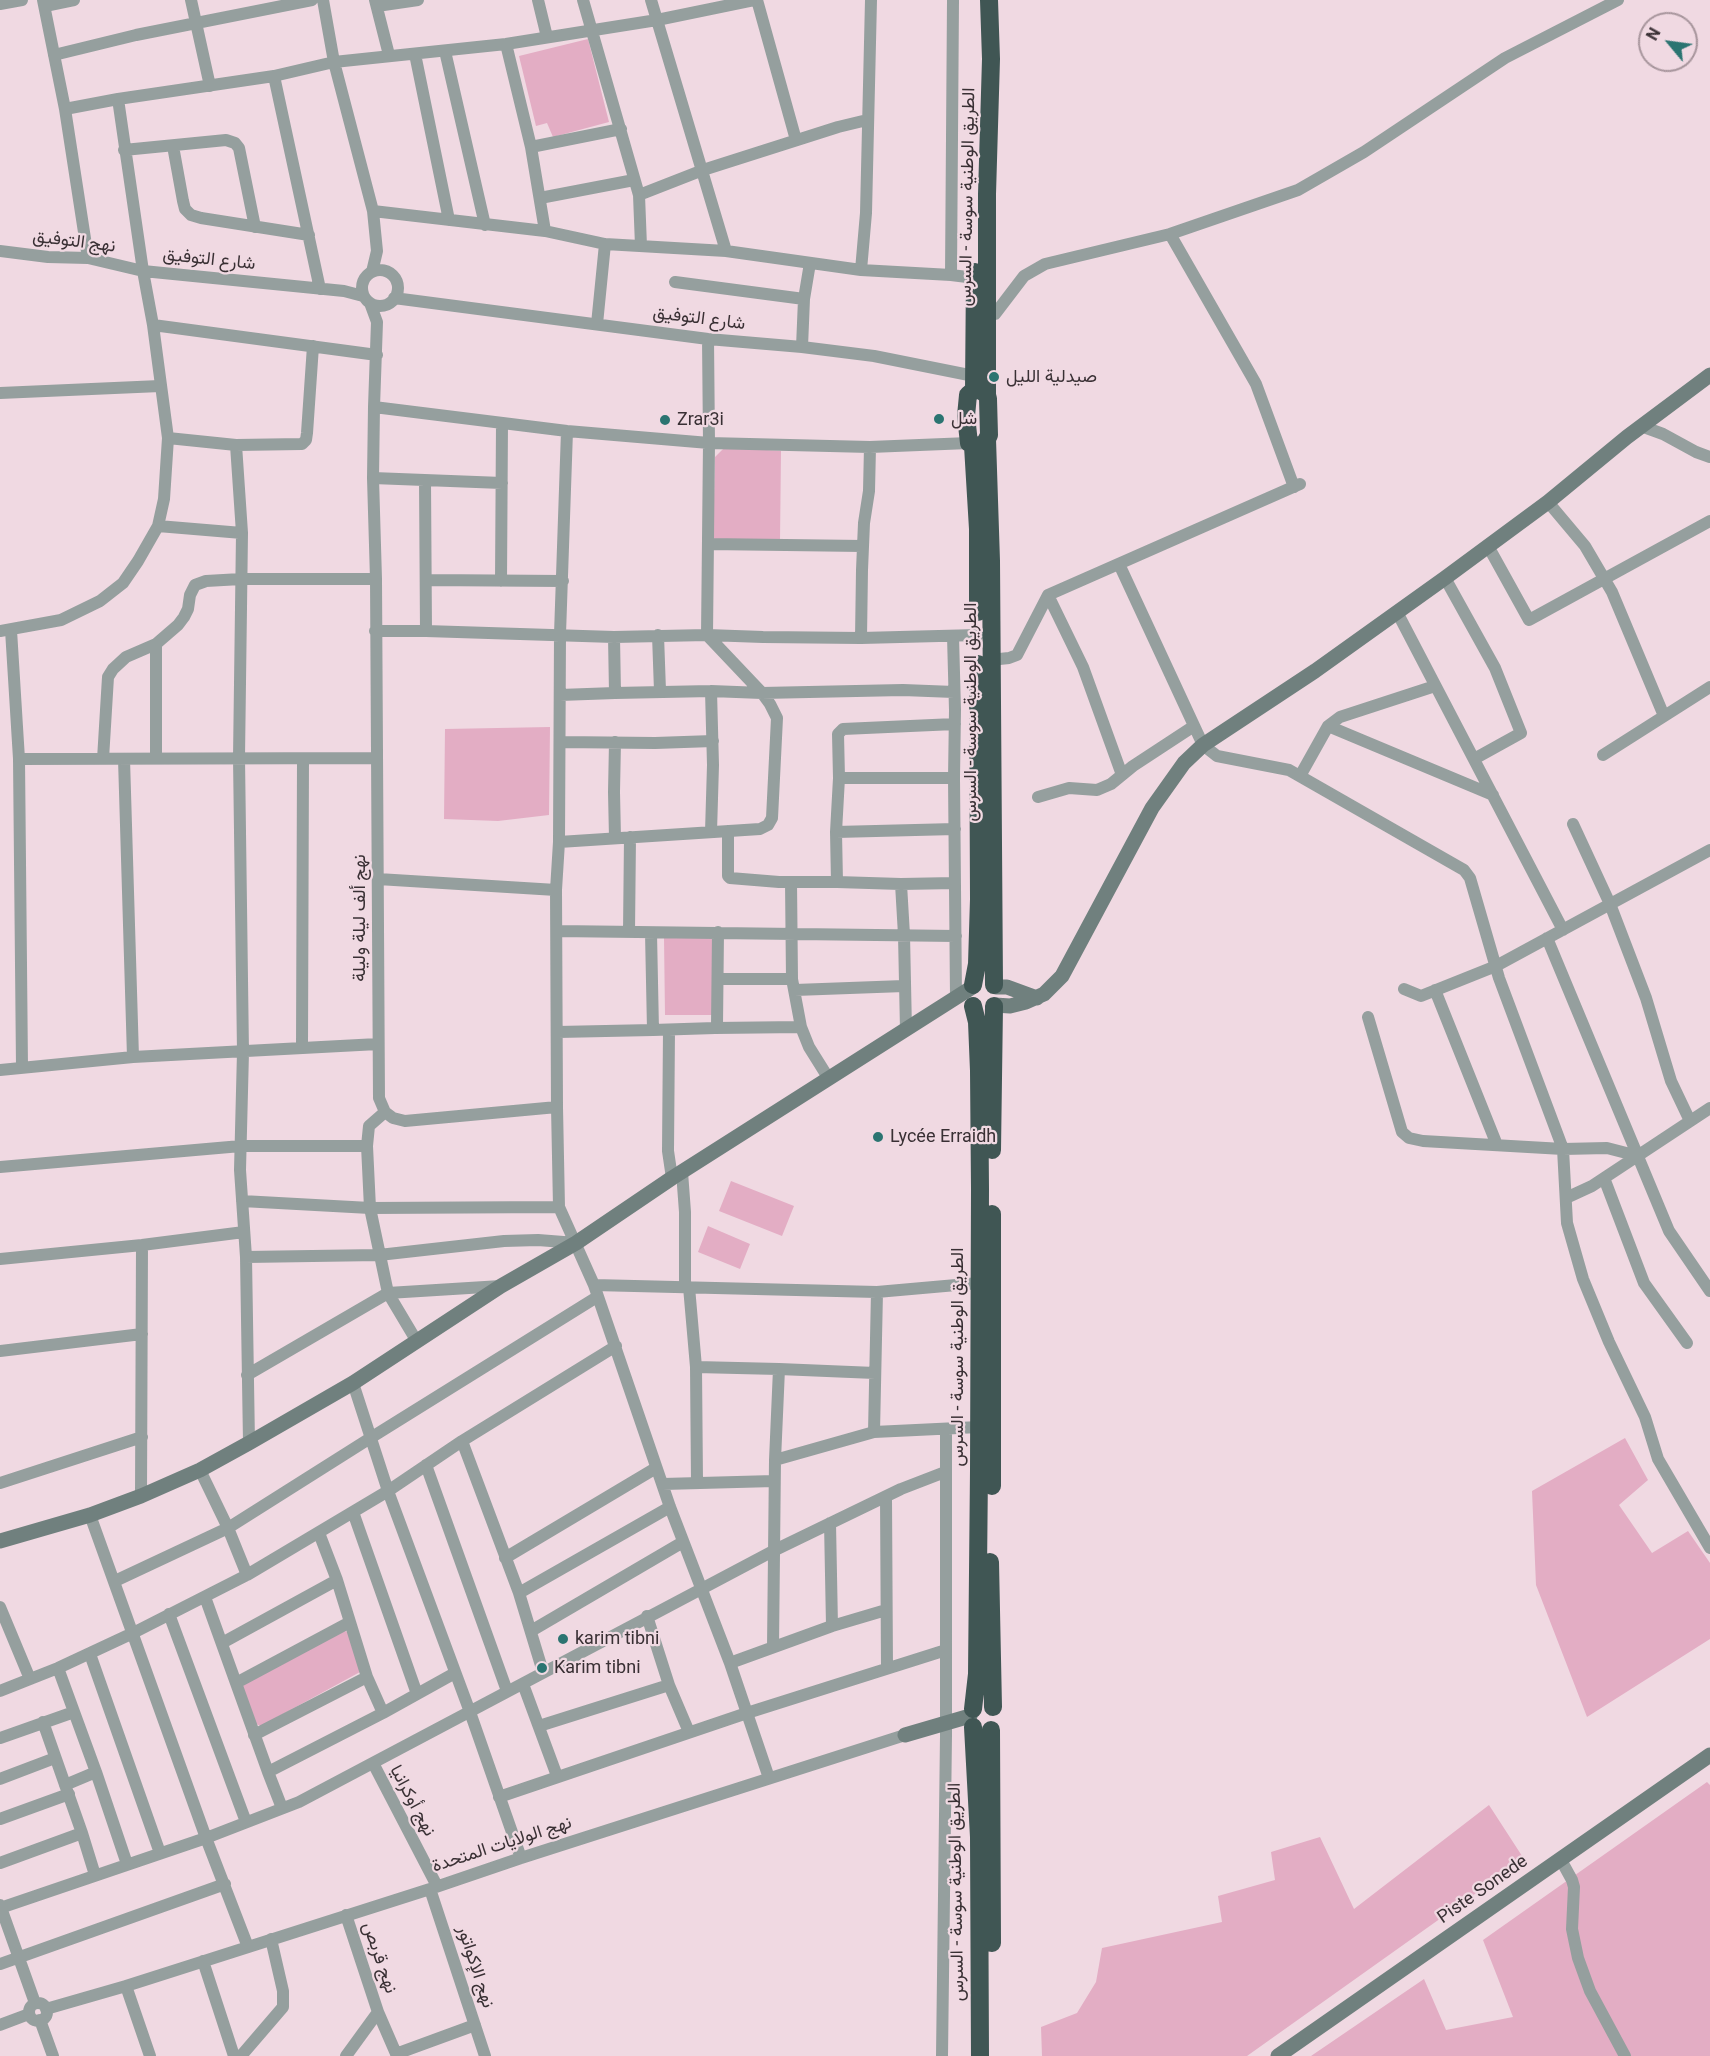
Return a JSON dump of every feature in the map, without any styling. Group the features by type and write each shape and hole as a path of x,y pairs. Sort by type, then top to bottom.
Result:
{"highway":[{"name":"الطريق الوطنية سوسة - السرس","path":"977,0 975,278 978,387"},
{"name":"الطريق الوطنية سوسة - السرس","path":"978,387 987,316 987,194 991,59 989,0"},
{"path":"976,442 989,417 978,387"},
{"name":"الطريق الوطنية سوسة - السرس","path":"976,442 979,899 977,964 969,996 977,1022 979,1071 977,1721 980,2056"},
{"name":"الطريق الوطنية سوسة - السرس","path":"976,442 990,525 995,996 990,1571 993,1707 985,1704 977,1721 992,2056"},
{"path":"986,981 995,996 990,1009 981,1011 969,996 977,982 986,981"}],"street":[{"path":"0,4 22,0"},
{"path":"74,0 44,3 65,109 88,258"},
{"path":"191,0 210,86"},
{"path":"54,55 312,0"},
{"path":"323,0 334,62 373,211 378,251 398,290 377,322"},
{"path":"389,55 376,3 418,0"},
{"path":"538,0 547,37"},
{"path":"583,0 639,195 641,246"},
{"path":"651,0 726,251"},
{"path":"65,109 274,76 334,62 506,44 657,20 728,2 756,0 795,140"},
{"path":"861,270 866,213 871,0"},
{"path":"951,274 953,0"},
{"path":"987,316 995,314 1024,276 1045,264 1170,234 1298,190 1364,152 1505,58 1618,0"},
{"path":"506,44 531,147 545,231"},
{"path":"444,51 485,225"},
{"path":"415,54 449,220"},
{"path":"274,76 320,289"},
{"path":"22,1067 19,759 6,631 61,620 100,601 123,583 158,526 167,474 168,438 118,99"},
{"path":"639,195 703,170 795,140 867,120"},
{"path":"531,147 621,129"},
{"path":"124,150 226,140 235,143 239,148 255,227"},
{"path":"173,146 183,201 188,213 201,218 309,235"},
{"path":"540,198 634,180"},
{"path":"373,211 545,231 605,244 726,251 861,270 951,274 975,278"},
{"path":"990,660 1017,655 1048,595 1297,486 1256,384 1170,234"},
{"path":"597,324 605,244"},
{"name":"نهج التوفيق","path":"0,250 48,257 88,258 143,271"},
{"path":"377,322 362,287 378,251"},
{"path":"802,347 804,299 810,263"},
{"path":"344,291 368,275 381,270 393,277 418,303"},
{"name":"شارع التوفيق","path":"143,271 344,291 367,300"},
{"path":"675,282 804,299"},
{"path":"367,300 378,306 391,301"},
{"name":"شارع التوفيق","path":"391,301 708,339 874,356 978,387"},
{"name":"نهج ألف ليلة وليلة","path":"377,322 373,478 376,579 378,1044 379,1098 385,1112"},
{"path":"153,325 377,355"},
{"path":"559,842 760,829 768,825 772,818 777,718 762,693 707,635 708,339"},
{"path":"168,438 236,445 305,442 313,346"},
{"path":"995,996 1015,1005 1036,998 1050,989 1062,976 1152,808 1184,763 1203,745 1316,671 1488,546 1710,375"},
{"path":"0,393 160,386"},
{"path":"374,407 567,431 709,443 870,447 976,442"},
{"path":"501,580 502,423"},
{"path":"1641,426 1710,457"},
{"path":"567,431 560,634 559,842 556,890 559,1207 576,1243 616,1346 670,1507 730,1663 769,1778"},
{"path":"236,445 242,533 239,758 243,1052 241,1146 246,1257 249,1443"},
{"path":"861,638 863,546 869,491 870,447"},
{"path":"373,478 502,483"},
{"path":"425,481 426,631"},
{"path":"1548,502 1585,546 1612,592 1664,716"},
{"path":"1488,546 1529,620 1710,521"},
{"path":"158,526 242,533"},
{"path":"708,544 863,546"},
{"path":"1119,564 1203,745 1216,756 1289,770 1464,870 1470,878 1496,966 1563,1149 1567,1223 1583,1279 1645,1417 1658,1459 1710,1548"},
{"path":"1444,578 1495,668 1521,733 1474,759"},
{"path":"103,759 108,676 112,669 126,657 156,644 178,625 188,609 190,595 195,585 206,581 241,579 376,579"},
{"path":"426,580 563,581"},
{"path":"1048,595 1083,667 1122,775"},
{"path":"1397,612 1563,930"},
{"path":"375,631 614,637 707,635 763,638 978,635"},
{"path":"658,635 660,691"},
{"path":"0,1541 90,1515 141,1496 200,1470 249,1443 353,1383 501,1286 576,1243 677,1175 906,1030 969,996 956,936 953,636"},
{"path":"614,637 615,693"},
{"path":"156,644 156,758"},
{"path":"1300,776 1328,726 1340,717 1435,686"},
{"path":"1603,755 1710,687"},
{"path":"560,694 660,691 762,693 903,690 954,692"},
{"path":"711,691 713,741 711,832"},
{"path":"837,882 838,734 843,729 955,724"},
{"path":"1038,797 1070,788 1097,790 1111,784 1194,726"},
{"path":"1328,726 1493,795"},
{"path":"560,742 713,741"},
{"path":"615,742 615,838"},
{"path":"19,759 377,758"},
{"path":"124,759 132,1057"},
{"path":"302,1047 303,759"},
{"path":"839,778 954,778"},
{"path":"1573,824 1611,904 1646,998 1671,1081 1690,1121"},
{"path":"836,832 955,829"},
{"path":"728,831 729,877 790,882 902,884 955,882"},
{"path":"629,932 630,837"},
{"path":"1404,989 1421,996 1496,966 1710,850"},
{"path":"378,879 556,890"},
{"path":"790,882 794,984 801,1027 809,1047 829,1079"},
{"path":"902,884 906,1030"},
{"path":"556,931 956,936"},
{"path":"715,1028 717,1025 718,932"},
{"path":"651,933 653,1030"},
{"path":"1547,938 1669,1231 1710,1291"},
{"path":"718,979 794,984 904,986"},
{"path":"1436,990 1497,1145"},
{"path":"1368,1017 1402,1132 1410,1138 1423,1141 1563,1149 1607,1148 1638,1156"},
{"path":"558,1032 801,1027"},
{"path":"669,1029 668,1151 677,1175 684,1212 687,1287 696,1367 697,1482"},
{"path":"0,1071 132,1057 378,1044"},
{"path":"416,1340 388,1293 378,1255 370,1208 367,1146 369,1126 385,1112 393,1118 405,1121 557,1107"},
{"path":"1566,1198 1592,1186 1710,1107"},
{"path":"0,1167 241,1146 367,1146"},
{"path":"1604,1178 1644,1283 1687,1343"},
{"path":"242,1202 370,1208 559,1207"},
{"path":"0,1259 244,1232"},
{"path":"246,1257 378,1255 504,1241 538,1240 576,1243"},
{"path":"141,1496 142,1245"},
{"path":"115,1581 228,1528 595,1291 687,1287 877,1292 979,1283"},
{"path":"247,1375 388,1293 501,1286"},
{"path":"874,1432 877,1292"},
{"path":"0,1351 142,1335"},
{"path":"0,1691 133,1634 247,1575 388,1491 462,1441 616,1346"},
{"path":"696,1367 875,1374"},
{"path":"774,1647 774,1481 779,1369"},
{"path":"353,1383 388,1491 521,1858"},
{"path":"775,1460 874,1432 979,1427"},
{"path":"942,2056 946,1430"},
{"path":"0,1483 142,1437"},
{"path":"462,1441 519,1593 543,1672"},
{"path":"426,1465 507,1691"},
{"path":"505,1558 657,1468"},
{"path":"200,1470 228,1528 247,1575"},
{"path":"53,2056 0,1907 206,1838 299,1802 701,1587 830,1523 945,1472"},
{"path":"663,1484 774,1481"},
{"path":"886,1497 887,1668"},
{"path":"519,1593 670,1507"},
{"path":"353,1512 417,1694"},
{"path":"90,1515 206,1838 248,1947"},
{"path":"830,1523 832,1626"},
{"path":"319,1533 337,1580 367,1677 383,1713"},
{"path":"531,1631 683,1542"},
{"path":"222,1643 337,1580"},
{"path":"205,1597 282,1808"},
{"path":"0,1607 30,1679"},
{"path":"730,1663 832,1626 886,1610"},
{"path":"169,1614 246,1822"},
{"path":"647,1616 669,1685 689,1732"},
{"path":"236,1683 350,1622"},
{"path":"499,1797 689,1732 946,1650"},
{"path":"90,1654 160,1853"},
{"path":"58,1668 127,1864"},
{"path":"268,1772 455,1673"},
{"path":"254,1735 367,1677"},
{"path":"523,1684 557,1776"},
{"path":"539,1726 669,1685"},
{"path":"0,1738 74,1712"},
{"name":"نهج الولايات المتحدة","path":"0,2025 434,1888 769,1778 945,1724 977,1721"},
{"path":"43,1722 95,1875"},
{"name":"Piste Sonede","path":"1278,2056 1710,1755"},
{"path":"0,1779 55,1758"},
{"name":"نهج أوكرانيا","path":"373,1763 434,1888"},
{"path":"0,1819 67,1790 96,1772"},
{"path":"0,1863 82,1833"},
{"path":"1561,1860 1574,1887 1572,1929 1578,1958 1590,1991 1625,2056"},
{"path":"0,1964 225,1884"},
{"name":"نهج الإكواتور","path":"434,1888 485,2056"},
{"name":"نهج قربص","path":"346,1915 378,2013 396,2055"},
{"path":"242,2056 283,2007 283,1991 271,1939"},
{"path":"203,1961 234,2056"},
{"path":"126,1986 150,2056"},
{"path":"346,2056 378,2013"},
{"path":"396,2055 475,2025"}],"shaded area":[{"path":"588,39 609,122 553,137 547,123 536,126 519,56"},
{"path":"725,447 781,451 780,540 713,540 715,457"},
{"path":"550,727 549,815 498,821 444,819 445,729"},
{"path":"664,938 712,938 712,1015 665,1015"},
{"path":"731,1181 794,1206 782,1236 719,1211"},
{"path":"708,1226 750,1244 740,1269 698,1252"},
{"path":"1625,1438 1648,1480 1619,1505 1652,1553 1688,1531 1710,1563 1710,1639 1587,1717 1536,1585 1532,1491"},
{"path":"341,1630 348,1632 360,1672 261,1726 256,1724 242,1686"},
{"path":"1707,1782 1710,1785 1710,2056 1311,2056 1424,1979 1446,2030 1513,2017 1483,1940"},
{"path":"1489,1805 1524,1859 1247,2056 1042,2056 1041,2027 1077,2013 1096,1982 1102,1948 1222,1922 1218,1896 1275,1880 1271,1852 1320,1837 1354,1909"}],"place":[{"name":"صيدلية الليل","path":"994,377"},
{"name":"شل","path":"939,419"},
{"name":"Zrar3i","path":"665,420"},
{"name":"Lycée Erraidh","path":"878,1137"},
{"name":"karim tibni","path":"563,1639"},
{"name":"Karim tibni","path":"542,1668"}]}
